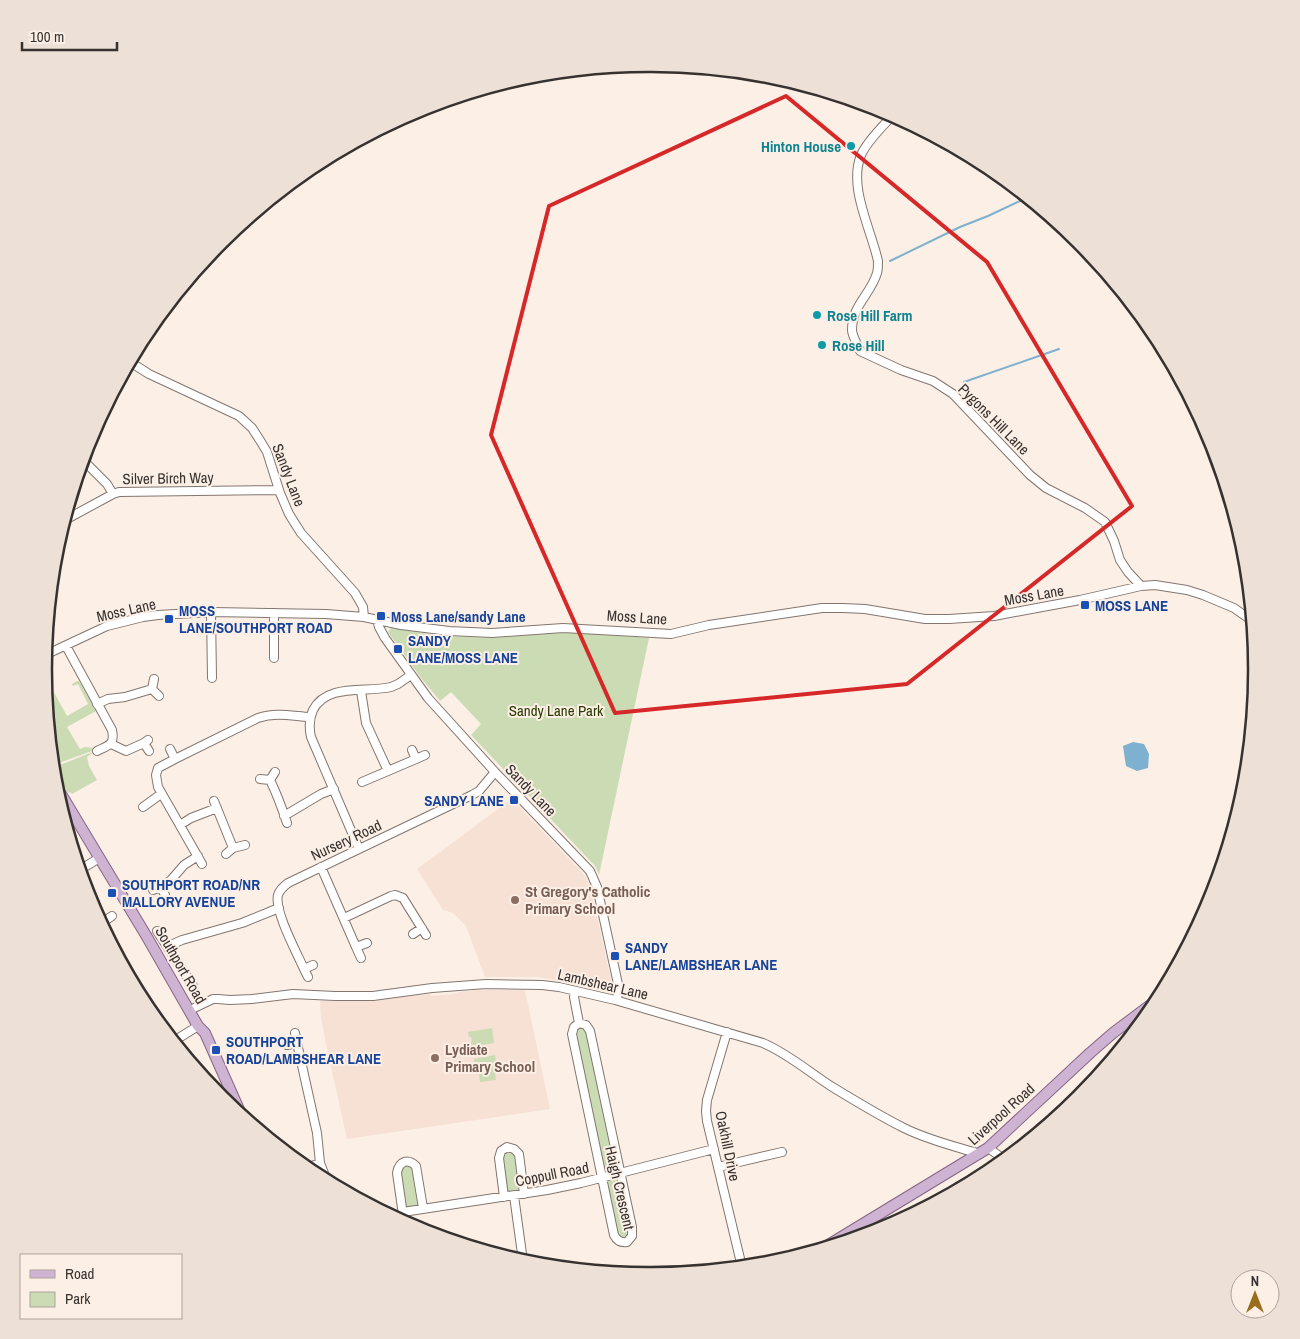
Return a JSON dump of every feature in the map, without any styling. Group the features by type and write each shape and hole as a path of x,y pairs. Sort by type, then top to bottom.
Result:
{"main road":[{"name":"Southport Road","path":"69,808 198,1026 205,1033 234,1097"},
{"name":"Liverpool Road","path":"849,1233 984,1151 1090,1053 1137,1015"}],"street":[{"name":"Pygons Hill Lane","path":"888,121 862,153 857,167 856,184 878,261 878,272 859,303 854,317 852,331 860,351 901,370 933,381 953,394 1030,475 1046,488 1086,508 1105,522 1114,540 1120,560 1141,586"},
{"name":"Sandy Lane","path":"136,366 149,374 239,416 252,428 262,442 279,490 294,524 356,593 363,607 364,617"},
{"path":"88,465 107,484 113,494"},
{"name":"Silver Birch Way","path":"73,516 113,494 128,492 279,490"},
{"name":"Moss Lane","path":"53,652 95,631 127,621 158,616 211,612 364,617 417,628 466,632 492,633 563,628 671,634 719,624 822,608 865,609 925,619 994,616 1080,600 1141,586 1155,585 1169,586 1204,595 1234,608 1244,615"},
{"path":"211,612 212,678"},
{"path":"274,613 274,658"},
{"name":"Sandy Lane","path":"377,620 384,638 428,698 495,772 585,866 592,876 618,984 617,1000"},
{"path":"66,646 112,730 113,740 111,744 97,751"},
{"path":"360,849 311,737 310,716 325,696 339,692 391,687 411,675"},
{"path":"152,689 154,679"},
{"path":"97,704 108,698 152,689"},
{"path":"152,689 159,696"},
{"path":"361,691 366,723 388,771"},
{"path":"165,895 157,888 171,880 184,865 200,860 161,794 157,781 157,772 161,766 266,715 310,716"},
{"path":"111,744 126,751 146,741 149,751"},
{"path":"170,749 175,759"},
{"path":"412,750 416,759"},
{"path":"362,782 425,755"},
{"path":"270,780 275,772"},
{"name":"Nursery Road","path":"278,908 278,896 283,886 472,795 495,772"},
{"path":"260,779 270,780"},
{"path":"270,780 277,793 286,819 321,794 334,789"},
{"path":"143,807 161,794"},
{"path":"180,825 216,804 233,848"},
{"path":"226,854 233,848 245,845"},
{"path":"86,866 99,858"},
{"path":"321,867 360,958"},
{"path":"344,918 391,896 399,896 403,898 424,932 413,934"},
{"path":"168,948 182,940 248,921 278,908 306,973 313,966"},
{"path":"107,919 112,916"},
{"path":"157,931 193,986"},
{"path":"356,948 367,943"},
{"name":"Lambshear Lane","path":"190,1010 213,999 252,999 293,994 373,996 442,988 503,984 549,985 617,1000 763,1043 782,1052 832,1087 904,1128 923,1136 984,1151 997,1156"},
{"name":"Haigh Crescent","path":"575,991 574,997 579,1023"},
{"name":"Haigh Crescent","path":"579,1023 586,1025 590,1031 632,1227 632,1236 627,1242 620,1242 614,1235 572,1034 574,1027 579,1023"},
{"path":"180,1037 198,1026"},
{"name":"Oakhill Drive","path":"727,1032 706,1106 707,1121 740,1260"},
{"path":"295,1033 317,1133 322,1169"},
{"path":"287,1045 297,1043"},
{"path":"504,1197 498,1158 501,1151 507,1147 514,1149 519,1154 524,1194"},
{"name":"Coppull Road","path":"403,1212 514,1196 581,1183 714,1149"},
{"path":"718,1167 782,1152"},
{"path":"403,1212 397,1172 400,1164 406,1161 412,1162 418,1169 423,1208"},
{"path":"316,1165 320,1163"},
{"path":"514,1196 522,1253"}],"highlighted area":[{"path":"786,96 987,262 1132,506 907,684 615,713 491,435 549,206"}],"shaded area":[{"name":"St Gregory's Catholic Primary School","path":"513,798 587,879 612,984 594,988 539,977 485,977 466,926 453,913 443,910 417,869"},
{"name":"Lydiate Primary School","path":"478,990 525,990 550,1109 347,1139 325,1039 320,1001 365,1001 430,994 431,996 453,994"}],"green space":[{"name":"Sandy Lane Park","path":"391,628 442,636 493,638 566,632 649,638 599,875 595,866 471,735 481,724 451,692 440,701 388,632"},
{"path":"79,681 96,711 67,727 80,749 85,747 94,748 95,750 60,762 53,691 67,716 88,704 78,684 73,686 72,684"},
{"path":"95,751 87,757 89,766 97,780 72,794 68,793 64,786 61,765"},
{"path":"580,1026 586,1029 617,1168 603,1172 576,1042 575,1032"},
{"path":"492,1028 494,1043 471,1047 470,1042 472,1041 468,1032"},
{"path":"495,1055 497,1067 499,1067 499,1070 495,1071 496,1080 480,1082 479,1074 475,1074 474,1059"},
{"path":"509,1150 516,1155 520,1190 511,1193 506,1192 501,1155"},
{"path":"406,1165 412,1166 414,1169 419,1204 416,1206 407,1207 405,1205 399,1173 401,1168"},
{"path":"618,1178 629,1228 629,1235 623,1239 618,1235 606,1182"}],"water":[{"path":"1133,742 1144,744 1149,754 1148,768 1137,771 1126,766 1123,746"}],"waterway":[{"path":"890,261 1021,201"},
{"path":"964,382 1059,349"}],"place":[{"name":"Hinton House","path":"851,146"},
{"name":"Rose Hill Farm","path":"817,315"},
{"name":"Rose Hill","path":"822,345"},
{"name":"MOSS LANE","path":"1085,605"},
{"name":"Moss Lane/sandy Lane","path":"381,616"},
{"name":"MOSS LANE/SOUTHPORT ROAD","path":"169,619"},
{"name":"SANDY LANE/MOSS LANE","path":"398,649"},
{"name":"SANDY LANE","path":"514,800"},
{"name":"SOUTHPORT ROAD/NR MALLORY AVENUE","path":"112,893"},
{"name":"St Gregory's Catholic Primary School","path":"515,900"},
{"name":"SANDY LANE/LAMBSHEAR LANE","path":"615,956"},
{"name":"SOUTHPORT ROAD/LAMBSHEAR LANE","path":"216,1050"},
{"name":"Lydiate Primary School","path":"435,1058"}]}
